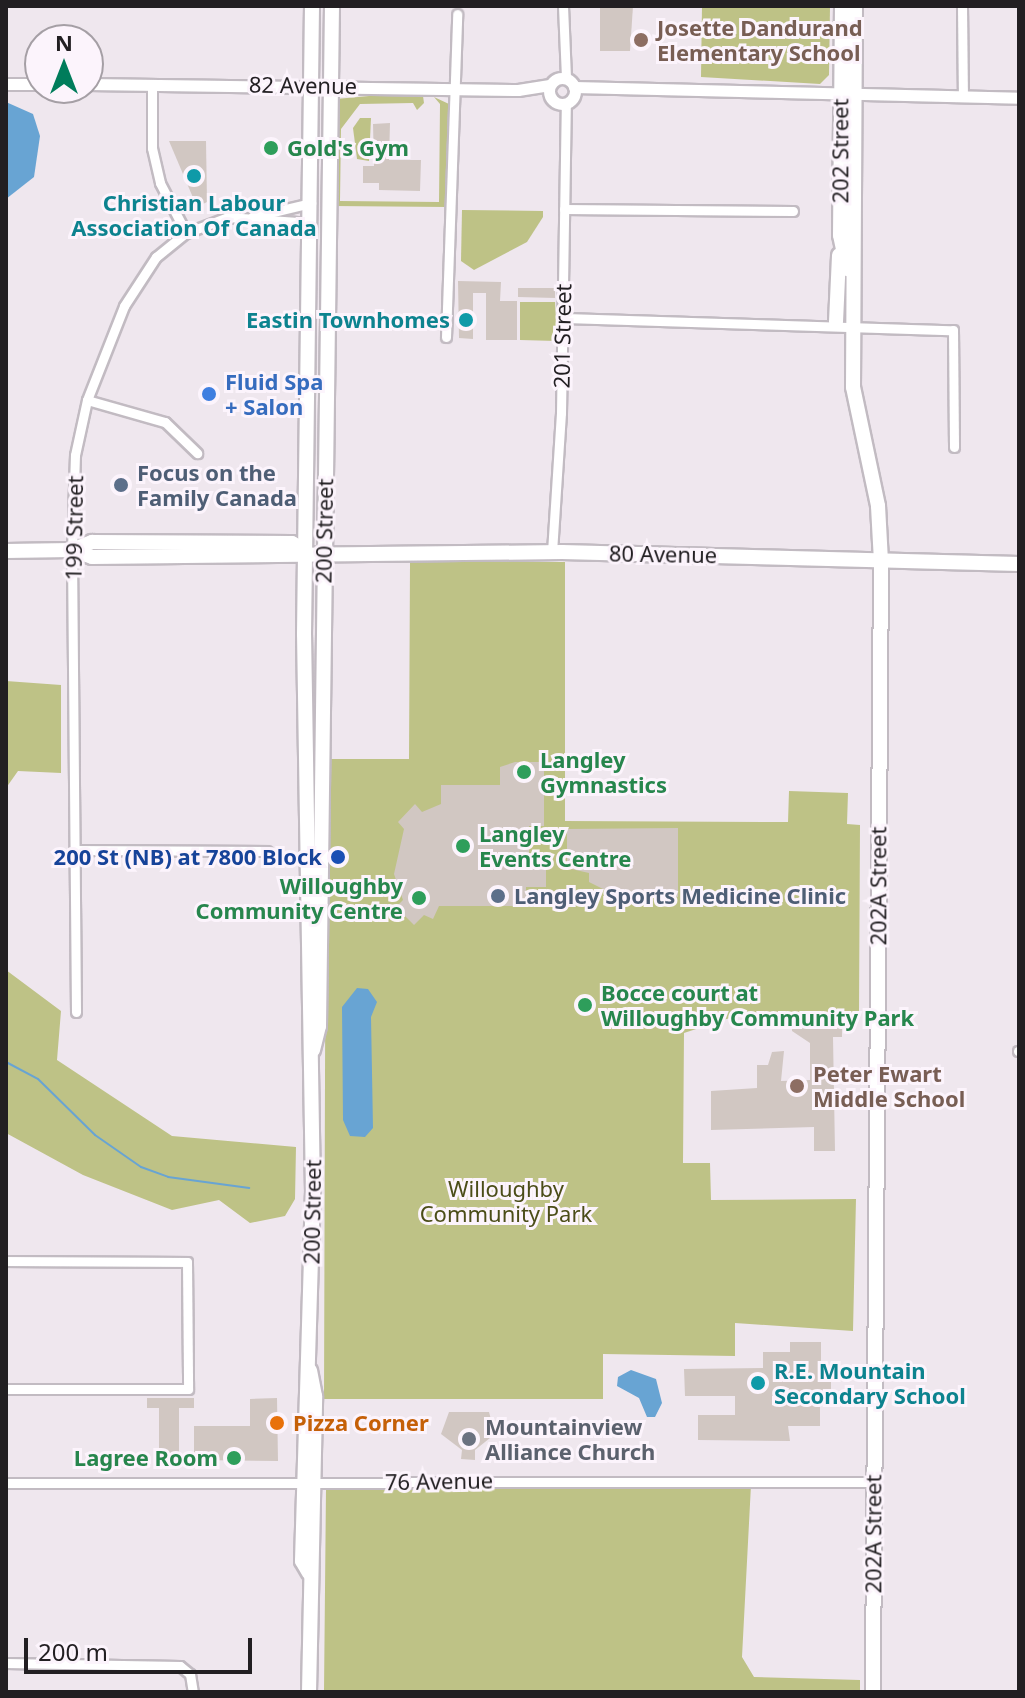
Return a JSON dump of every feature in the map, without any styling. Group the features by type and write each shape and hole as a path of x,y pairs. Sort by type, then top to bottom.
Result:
{"main road":[{"name":"200 Street","path":"309,1692 309,1573 302,1561 308,1482 303,1394 310,1369 312,1055 307,1026 306,551 312,6"},
{"name":"200 Street","path":"312,1055 319,1026 332,6"},
{"name":"202 Street","path":"842,6 853,322"},
{"name":"202 Street","path":"852,296 840,235 855,6"},
{"path":"836,322 840,235"},
{"name":"202A Street","path":"853,322 854,401 875,489 881,561 872,1482 873,1692"},
{"name":"80 Avenue","path":"6,551 72,550 123,542 292,543 306,551 324,552 552,552 1019,564"}],"street":[{"name":"201 Street","path":"552,552 562,318 563,6"},
{"path":"962,6 963,97"},
{"path":"446,337 457,14"},
{"name":"82 Avenue","path":"104,84 331,85 1019,98"},
{"path":"152,84 152,148 160,183 186,233"},
{"path":"252,217 311,203"},
{"path":"564,209 793,211"},
{"name":"199 Street","path":"76,1012 72,550 75,455 87,400 124,306 156,257 186,233 228,217 252,217"},
{"path":"252,217 311,223"},
{"path":"562,318 853,322 953,330 954,447"},
{"path":"87,400 165,422 197,453"},
{"path":"75,850 267,851"},
{"path":"6,1261 187,1262 188,1373 188,1389 6,1389"},
{"name":"76 Avenue","path":"6,1483 872,1482"},
{"path":"6,1663 180,1666 190,1674 193,1692"}],"green space":[{"path":"702,6 830,6 829,75 820,84 701,77"},
{"path":"402,93 423,96 424,103 417,110 413,103 360,104 341,129 340,201 439,202 440,104 434,97 449,104 447,207 333,206 336,99"},
{"path":"360,118 371,118 369,161 357,159 353,128"},
{"path":"462,210 543,211 543,217 527,242 474,270 461,261"},
{"path":"520,302 555,302 557,341 520,340"},
{"name":"Willoughby Community Park","path":"410,562 565,562 565,821 788,822 789,791 848,793 847,824 860,825 859,1014 745,1013 684,1033 683,1163 710,1163 711,1200 856,1199 853,1331 735,1323 735,1356 603,1354 603,1399 324,1399 326,759 409,759"},
{"path":"6,681 61,685 61,773 18,771 6,788"},
{"path":"6,970 61,1011 57,1060 172,1136 296,1147 295,1199 285,1216 250,1223 219,1200 172,1210 83,1175 6,1133"},
{"path":"751,1485 742,1657 754,1677 860,1680 860,1692 324,1692 326,1488"}],"water":[{"path":"6,102 33,114 40,136 34,177 6,199"},
{"path":"357,988 368,989 377,1002 371,1017 373,1128 365,1137 350,1136 343,1120 342,1007"},
{"path":"631,1370 656,1379 662,1403 655,1417 647,1417 639,1398 617,1386 618,1377"}],"building":[{"name":"Josette Dandurand Elementary School","path":"600,6 633,6 630,51 600,51"},
{"path":"390,123 389,160 421,160 420,191 379,190 379,183 363,183 363,166 374,166 373,124"},
{"name":"Christian Labour Association Of Canada","path":"169,141 206,141 207,202 197,207"},
{"path":"458,281 501,282 500,301 517,301 517,340 486,340 486,293 473,293 473,339 459,338"},
{"path":"518,288 555,288 555,298 518,297"},
{"name":"Langley Events Centre","path":"515,762 544,762 544,826 529,826 529,855 546,855 546,887 526,887 526,906 439,906 433,919 424,915 414,925 396,907 403,900 394,874 404,829 398,822 415,804 422,812 441,804 441,785 500,785 500,767"},
{"path":"678,828 678,897 609,892 589,882 589,873 567,868 567,829"},
{"name":"Peter Ewart Middle School","path":"792,1018 842,1018 842,1037 833,1037 835,1151 814,1151 814,1127 711,1130 711,1091 757,1088 757,1065 768,1065 772,1052 784,1051 781,1081 810,1080 810,1043 792,1031"},
{"name":"R.E. Mountain Secondary School","path":"790,1342 821,1342 821,1369 831,1369 831,1403 820,1403 820,1426 788,1426 790,1441 698,1440 698,1415 735,1415 735,1396 685,1396 684,1369 763,1368 763,1352 790,1352"},
{"path":"147,1398 194,1398 194,1408 179,1408 179,1459 159,1459 159,1408 147,1408"},
{"path":"277,1398 278,1461 194,1460 194,1426 250,1426 250,1399"},
{"name":"Mountainview Alliance Church","path":"449,1412 489,1412 495,1434 475,1450 475,1460 461,1459 462,1450 441,1434"}],"waterway":[{"path":"6,1062 38,1079 95,1135 141,1167 168,1177 249,1188"}],"place":[{"name":"Josette Dandurand Elementary School","path":"641,40"},
{"name":"Gold's Gym","path":"271,148"},
{"name":"Christian Labour Association Of Canada","path":"194,176"},
{"name":"Eastin Townhomes","path":"466,320"},
{"name":"Fluid Spa + Salon","path":"209,394"},
{"name":"Focus on the Family Canada","path":"121,485"},
{"name":"Langley Gymnastics","path":"524,772"},
{"name":"Langley Events Centre","path":"463,846"},
{"name":"200 St (NB) at 7800 Block","path":"338,857"},
{"name":"Langley Sports Medicine Clinic","path":"498,896"},
{"name":"Willoughby Community Centre","path":"419,898"},
{"name":"Bocce court at Willoughby Community Park","path":"585,1005"},
{"name":"Peter Ewart Middle School","path":"797,1086"},
{"name":"R.E. Mountain Secondary School","path":"758,1383"},
{"name":"Pizza Corner","path":"277,1423"},
{"name":"Mountainview Alliance Church","path":"469,1439"},
{"name":"Lagree Room","path":"234,1458"}]}
